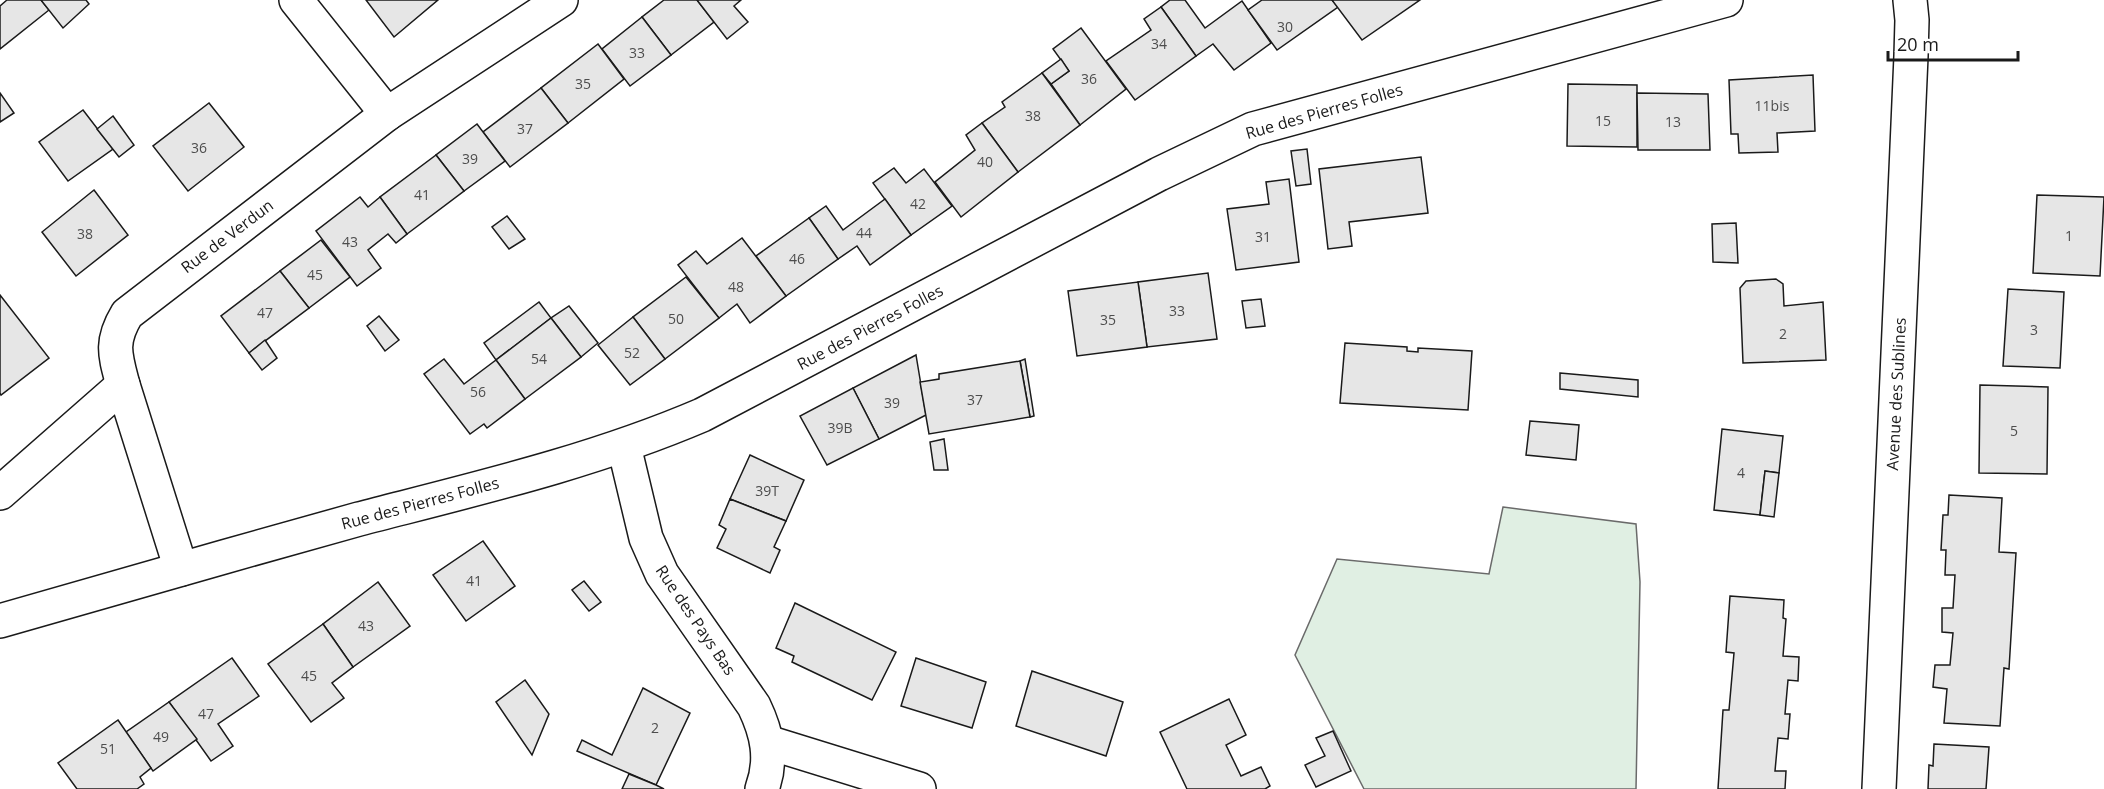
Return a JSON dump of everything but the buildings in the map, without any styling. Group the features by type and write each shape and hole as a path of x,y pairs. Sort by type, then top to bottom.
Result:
{"street":[{"path":"296,0 387,114"},
{"name":"Rue de Verdun","path":"181,569 123,385 116,355 115,339 127,314 387,114 561,0"},
{"name":"Rue des Pierres Folles","path":"0,621 624,446 702,415 1159,174 1253,129 1726,0"},
{"name":"Avenue des Sublines","path":"1879,789 1910,80 1912,20 1910,0"},
{"path":"0,494 123,385"},
{"name":"Rue des Pays Bas","path":"624,446 646,538 658,566 754,706 762,723 767,742 768,764 762,789"},
{"path":"767,742 919,789"}],"green space":[{"path":"1503,507 1636,524 1640,582 1636,789 1364,789 1295,655 1337,559 1489,574"}]}
